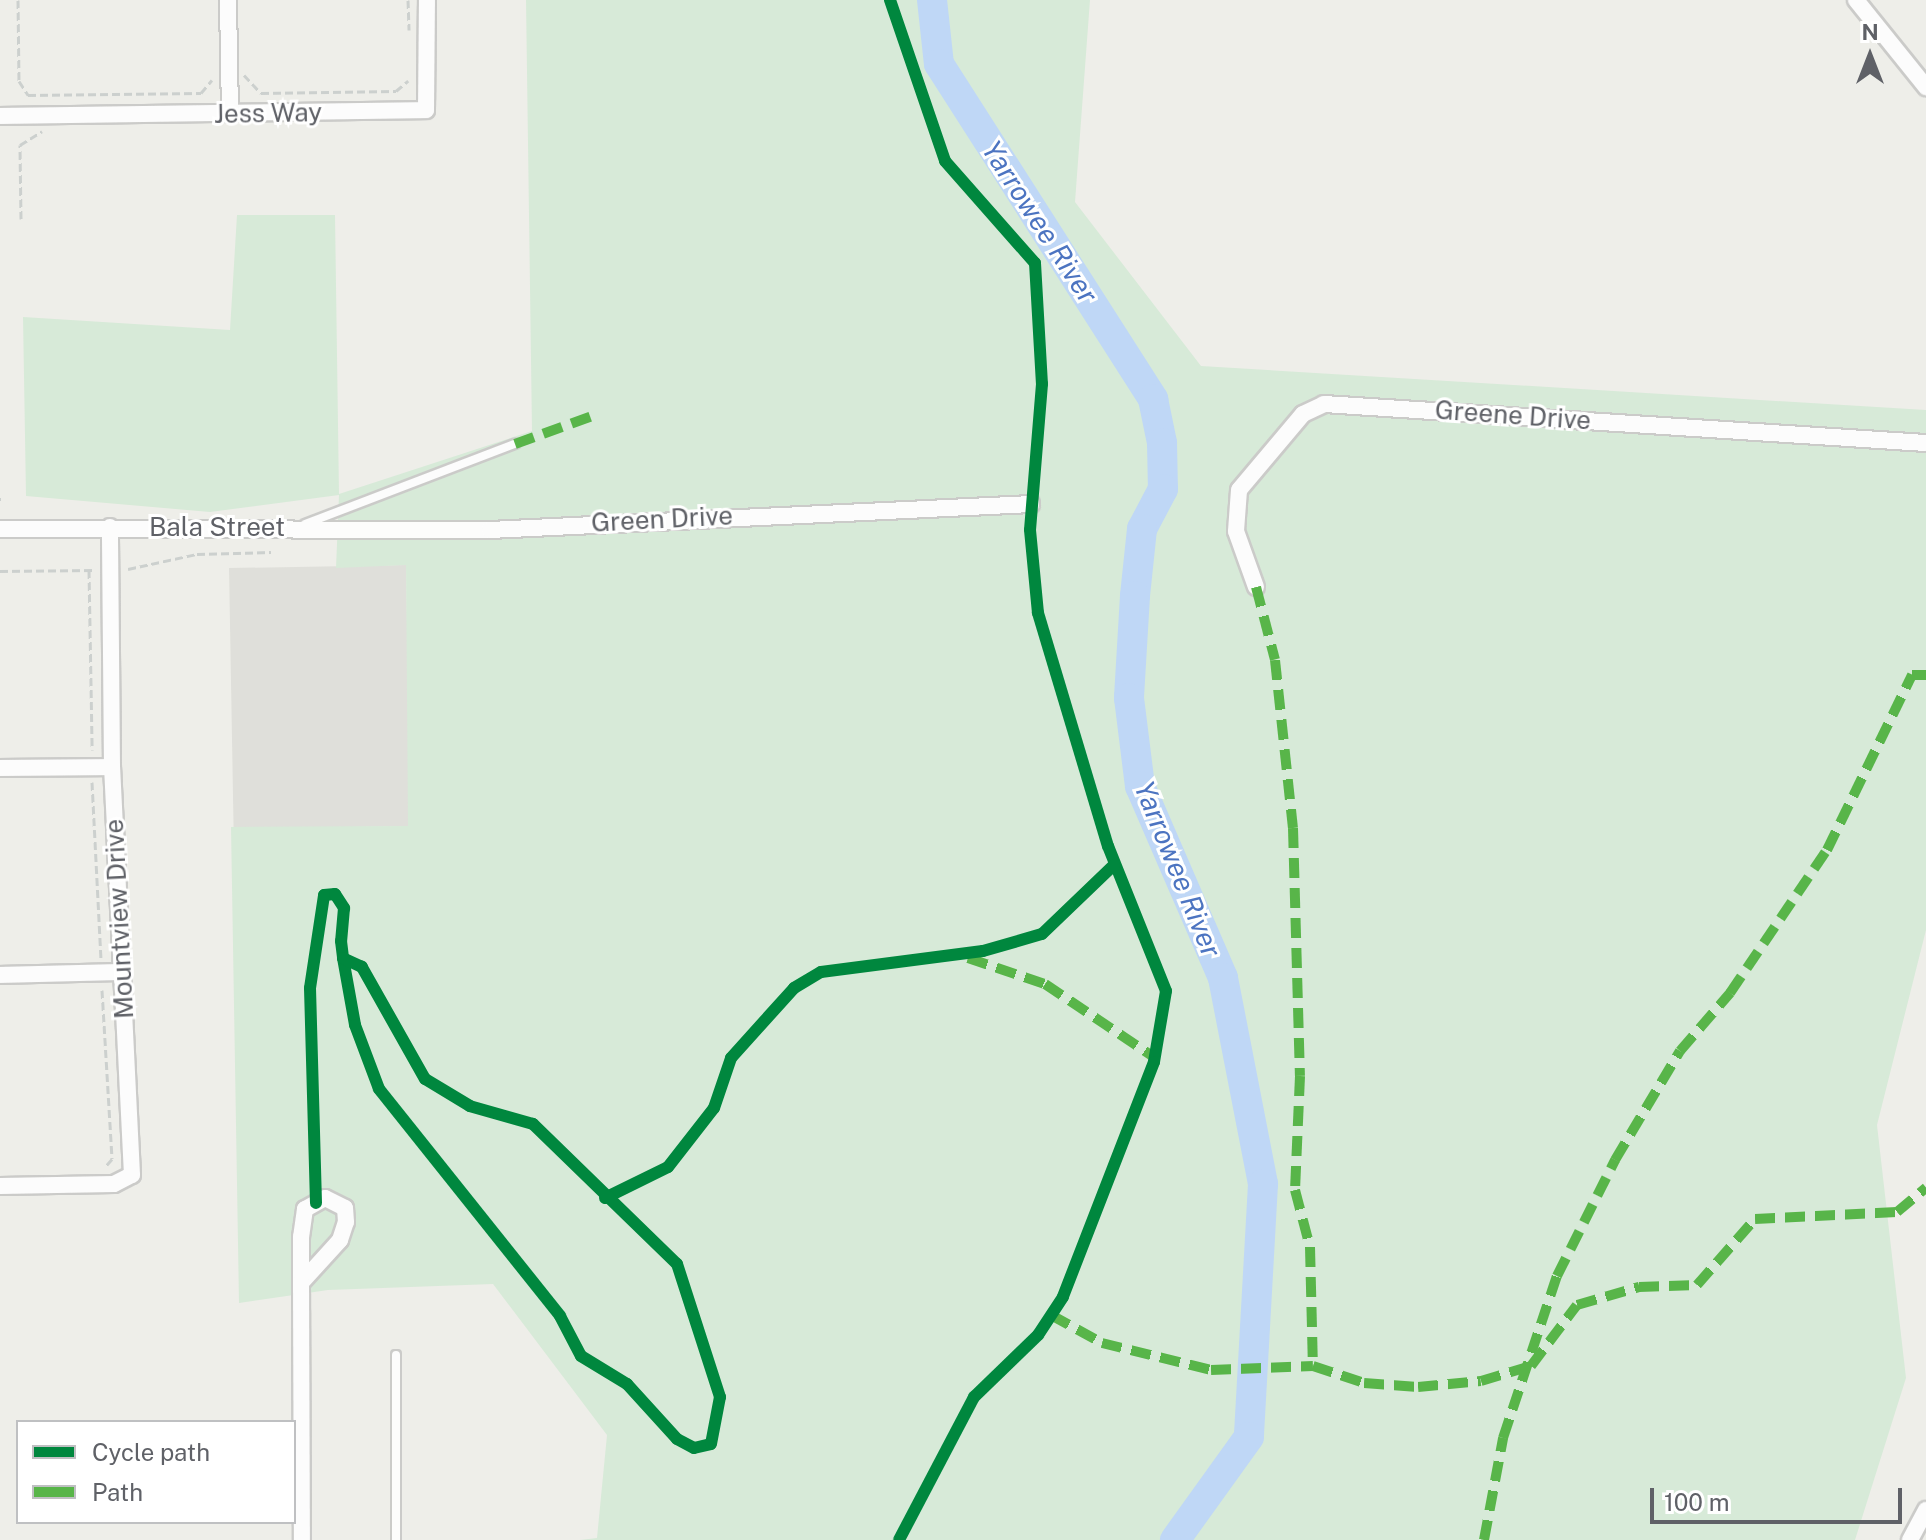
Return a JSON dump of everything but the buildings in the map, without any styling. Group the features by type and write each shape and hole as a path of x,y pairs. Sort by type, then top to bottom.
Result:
{"street":[{"path":"228,0 230,114"},
{"name":"Jess Way","path":"0,116 426,110 427,0"},
{"path":"1856,0 1926,87"},
{"name":"Greene Drive","path":"1256,587 1236,531 1239,490 1303,414 1324,404 1926,443"},
{"name":"Green Drive","path":"293,529 490,530 1031,504"},
{"name":"Mountview Drive","path":"0,1186 126,1182 133,1170 112,767 110,527"},
{"name":"Bala Street","path":"0,529 293,529"},
{"path":"0,768 112,767"},
{"path":"0,975 122,972"},
{"path":"301,1283 340,1240 346,1222 345,1208 325,1198 305,1209 301,1283 302,1540"},
{"path":"1910,1540 1926,1510"}],"lane":[{"name":"Bala Street","path":"293,529 515,444"},
{"path":"396,1355 396,1540"}],"path":[{"path":"18,0 20,85 41,95 201,93 212,78 230,75 248,75 261,93 399,91 409,76"},
{"path":"408,0 409,46"},
{"path":"21,219 20,145 42,137 41,95"},
{"path":"0,571 110,569 197,554 271,552"},
{"path":"89,570 92,767 112,1159 98,1168 98,1184"}],"shaded area":[{"path":"406,565 411,826 234,829 229,568"}],"green space":[{"path":"526,0 1090,0 1075,202 1201,366 1926,410 1926,930 1877,1125 1906,1378 1855,1540 580,1540 597,1538 607,1435 493,1284 328,1290 239,1303 231,827 408,826 406,565 336,568 339,495 210,512 26,496 23,317 230,330 237,215 335,215 339,494 532,431"}],"waterway":[{"name":"Yarrowee River","path":"932,0 939,64 1153,399 1162,443 1163,489 1142,529 1135,596 1129,698 1140,786 1223,978 1263,1184 1249,1437 1175,1540"}],"marked path":[{"path":"515,444 598,414"},
{"path":"1256,587 1275,660 1293,828 1300,1076 1295,1190 1310,1247 1313,1366"},
{"path":"1484,1540 1503,1438 1557,1276 1615,1160 1680,1051 1730,993 1827,850 1912,675 1926,675"},
{"path":"968,958 1045,984 1155,1058"},
{"path":"1051,1315 1102,1343 1211,1370 1313,1366 1364,1383 1418,1387 1481,1381 1531,1366 1577,1305 1639,1287 1697,1285 1755,1219 1897,1212 1926,1188"}],"cycle path":[{"path":"890,0 945,161 1035,263 1042,384 1030,530 1038,613 1108,846 1166,991 1154,1062 1063,1297 1038,1335 974,1397 899,1540"},
{"path":"605,1198 668,1167 714,1108 731,1058 794,988 821,972 983,951 1042,934 1114,865"},
{"path":"316,1203 310,988 324,895 335,894 344,908 341,941 343,958 355,1025 379,1089 560,1316 581,1356 627,1384 677,1439 694,1448 711,1444 720,1397 677,1264 533,1124 470,1106 425,1079 362,967 343,958"}]}
